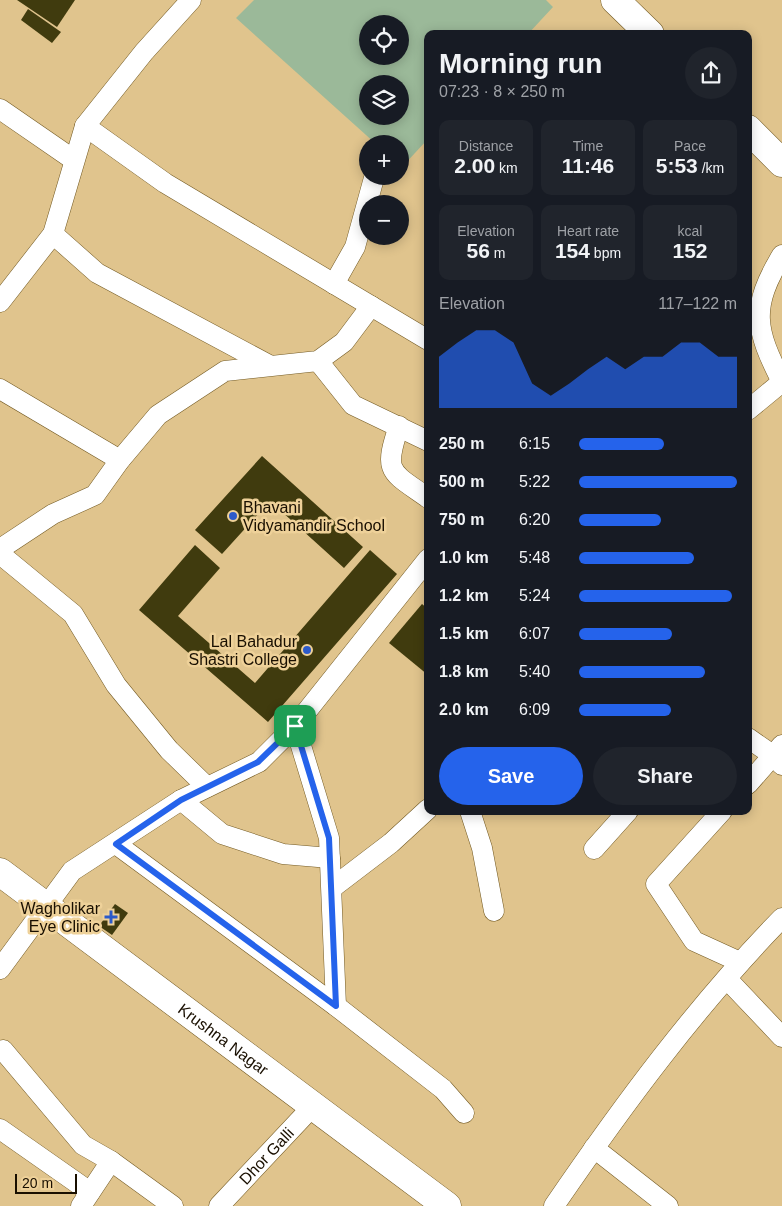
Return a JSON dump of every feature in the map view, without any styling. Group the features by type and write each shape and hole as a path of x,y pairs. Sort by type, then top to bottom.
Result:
{"main road":[{"path":"615,0 646,30"},
{"path":"752,138 782,163"},
{"name":"Krushna Nagar","path":"0,872 447,1206"}],"street":[{"path":"0,302 53,234 85,126 144,52 191,0"},
{"path":"0,109 74,160"},
{"path":"85,126 164,183 424,338"},
{"path":"334,284 355,248 372,185"},
{"path":"53,234 97,273 269,365"},
{"path":"752,407 782,382 765,348 758,324 760,298 782,255"},
{"path":"0,549 53,514 95,495 120,460 158,415 225,371 318,361 344,342 371,306"},
{"path":"318,361 353,405 424,439"},
{"path":"0,389 120,460"},
{"path":"399,426 389,454 390,464 402,480 424,495"},
{"path":"0,554 72,614 116,685 169,750 207,787"},
{"path":"0,969 72,871 181,800 258,762 295,726 424,564"},
{"path":"295,726 329,838 336,1006"},
{"path":"752,740 779,755 752,780"},
{"path":"181,800 222,834 283,854 330,858"},
{"path":"332,888 390,843 424,813"},
{"path":"471,815 482,848 494,911"},
{"path":"594,849 624,815"},
{"path":"718,815 656,884 694,941 740,962"},
{"path":"116,844 336,1006 443,1089 464,1113"},
{"path":"554,1206 640,1084 740,962 782,918"},
{"path":"727,979 782,1037"},
{"path":"3,1050 83,1145 111,1161 173,1206"},
{"name":"Dhor Galli","path":"225,1204 313,1106"},
{"path":"0,1129 86,1199 111,1161"},
{"path":"594,1148 668,1206"}],"green space":[{"path":"254,0 546,0 553,7 532,30 424,30 424,143 409,159 409,135 366,135 236,18"}],"building":[{"path":"17,0 75,0 57,27"},
{"path":"28,9 61,32 52,43 21,20"},
{"name":"Bhavani Vidyamandir School","path":"262,456 363,547 344,568 270,501 222,554 195,530"},
{"name":"Lal Bahadur Shastri College","path":"195,545 220,568 178,616 255,683 370,550 397,574 268,722 139,610"},
{"path":"422,604 424,606 424,672 389,643"},
{"path":"115,904 128,913 112,935 99,926"}],"place":[{"name":"Bhavani Vidyamandir School","path":"233,516"},
{"name":"Lal Bahadur Shastri College","path":"307,650"},
{"name":"Wagholikar Eye Clinic","path":"111,917"}],"route":[{"path":"295,726 329,838 336,1006 116,844 181,800 258,762 295,726"}]}
